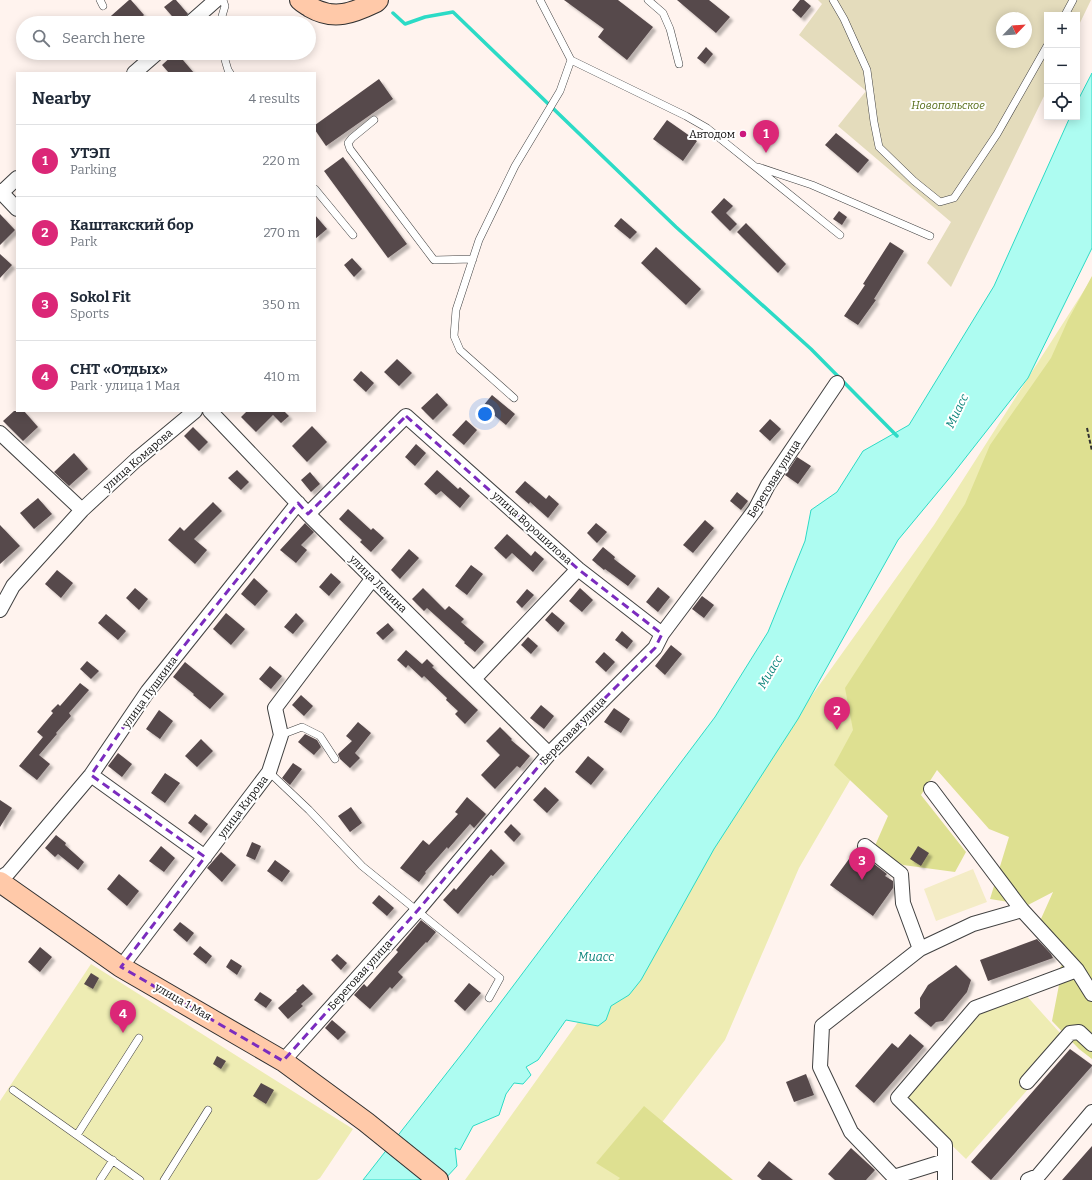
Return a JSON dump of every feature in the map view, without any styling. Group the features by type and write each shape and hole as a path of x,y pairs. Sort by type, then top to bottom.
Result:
{"main road":[{"path":"300,0 320,13 338,15 356,11 378,0"},
{"name":"улица 1 Мая","path":"0,882 120,966 283,1061 366,1122 438,1180"}],"street":[{"path":"198,16 216,0"},
{"path":"135,72 149,60"},
{"path":"16,179 0,193 16,208"},
{"name":"Береговая улица","path":"283,1061 418,910 549,754 655,648 662,634 755,510 768,485 837,383"},
{"name":"улица Комарова","path":"0,610 13,586 82,510 136,460 194,412"},
{"name":"улица Ленина","path":"211,412 308,514 549,754"},
{"name":"улица Ворошилова","path":"308,514 406,416 578,569 662,634"},
{"path":"0,433 82,510"},
{"name":"улица Пушкина","path":"0,878 8,873 91,775 148,691 298,503"},
{"path":"474,679 578,569"},
{"path":"281,734 275,708 372,578"},
{"name":"улица Кирова","path":"120,966 269,772 281,734"},
{"path":"91,775 204,857"},
{"path":"932,789 1022,910 1077,970 1092,994"},
{"path":"865,846 901,874 903,903 920,949"},
{"path":"945,1160 894,1177 851,1132 820,1067 822,1026 920,949 973,924 1022,910"},
{"path":"945,1180 946,1145 898,1098 975,1008 1077,970"},
{"path":"1028,1082 1070,1033 1079,1032 1092,1044"},
{"path":"1028,1180 1038,1176 1092,1112"}],"lane":[{"path":"222,16 225,6 223,0"},
{"path":"540,0 570,60 686,116 707,128 840,235"},
{"path":"648,0 663,14 670,29 678,64"},
{"path":"833,0 844,19 867,70 879,146 914,181 940,202 954,198 997,134 1046,48"},
{"path":"1067,12 1073,0"},
{"path":"225,60 229,72"},
{"path":"514,398 460,350 454,336 456,310 479,240 515,166 560,91 570,60"},
{"path":"374,120 352,138 348,143 350,149 434,260 473,259"},
{"path":"752,164 812,185 930,236"},
{"path":"316,190 353,235"},
{"path":"281,734 302,727 320,736 335,759"},
{"path":"269,772 309,810 362,866 500,978 489,998"},
{"path":"77,1135 138,1038"},
{"path":"13,1090 140,1180"},
{"path":"164,1180 208,1110"},
{"path":"100,1180 113,1160"}],"path":[{"path":"1087,428 1092,451"}],"highlighted area":[{"path":"406,416 578,569 662,634 655,648 549,754 418,910 283,1061 121,967 205,857 91,775 148,691 298,503 308,514"}],"shaded area":[{"path":"1092,278 870,746 799,868 725,1040 657,1129 712,1180 465,1180 934,525"},
{"path":"973,869 987,902 936,921 924,889"},
{"path":"91,964 353,1129 320,1178 317,1180 0,1180 0,1101"},
{"path":"1024,993 1069,1043 966,1159 902,1097 977,1011"}],"green space":[{"name":"Новопольское","path":"818,0 1091,0 1080,23 1080,12 1044,12 1044,96 951,287 927,263 951,222 838,126 866,91 799,35 822,4"},
{"path":"1092,276 1092,1059 1079,1049 1052,1021 1059,985 1056,975 1069,952 1040,921 1053,892 1028,905 990,899 1009,837 989,829 937,770 921,795 966,852 955,872 903,865 874,848 888,816 834,765 853,730 845,688 965,504 990,445 1051,358 1068,320"},
{"path":"644,1106 733,1180 618,1180 620,1178 596,1163"}],"water":[{"name":"Миасс","path":"1092,73 1092,248 1028,378 952,475 898,540 798,719 714,849 641,980 629,995 611,1006 606,1020 598,1026 566,1020 538,1060 526,1067 531,1075 523,1084 514,1083 506,1094 499,1115 473,1126 460,1150 455,1148 457,1166 444,1180 363,1180 468,1046 715,717 768,632 805,541 811,510 837,492 863,451 909,425 994,286 1069,120 1080,120 1080,96"}],"building":[{"path":"129,0 131,0 144,15 143,16 111,16"},
{"path":"173,0 176,0 188,14 186,16 172,16 164,7"},
{"path":"564,0 618,0 653,27 627,60 598,37 604,29"},
{"path":"677,0 709,0 730,17 716,33"},
{"path":"800,0 804,0 811,6 801,18 792,10"},
{"path":"706,47 713,54 705,64 697,58"},
{"path":"167,60 183,60 193,72 168,72 162,65"},
{"path":"379,79 393,99 326,146 316,131 316,124"},
{"path":"667,120 697,141 683,161 653,139"},
{"path":"836,133 869,160 858,173 825,145"},
{"path":"343,157 407,244 388,258 324,171"},
{"path":"724,198 733,206 726,213 737,224 730,231 711,212"},
{"path":"839,211 847,217 842,225 833,219"},
{"path":"0,214 15,230 0,245"},
{"path":"316,216 327,229 316,238"},
{"path":"621,218 637,232 630,239 614,226"},
{"path":"746,223 786,264 778,273 737,232"},
{"path":"890,242 904,251 874,299 876,300 858,325 844,316 865,285 863,284"},
{"path":"656,247 701,289 686,305 641,263"},
{"path":"0,254 12,265 0,278"},
{"path":"352,258 362,269 354,277 344,265"},
{"path":"397,359 412,373 399,386 384,372"},
{"path":"361,371 374,383 366,392 353,380"},
{"path":"437,393 448,405 433,420 421,408"},
{"path":"492,395 515,414 506,425 483,406"},
{"path":"14,411 25,412 38,427 23,441 3,421"},
{"path":"246,412 285,412 289,416 281,423 273,415 256,432 241,417"},
{"path":"770,419 781,429 770,441 759,431"},
{"path":"466,420 477,430 464,445 452,435"},
{"path":"312,426 327,442 307,462 292,446"},
{"path":"193,427 208,442 199,451 184,436"},
{"path":"416,444 426,453 415,466 405,457"},
{"path":"74,453 88,469 69,486 54,472"},
{"path":"797,457 811,466 798,484 785,475"},
{"path":"237,470 249,482 241,490 228,478"},
{"path":"437,470 458,489 460,487 470,496 460,508 441,491 436,495 424,484"},
{"path":"310,472 320,484 311,492 301,480"},
{"path":"525,481 546,499 549,495 559,504 548,518 530,502 529,504 515,492"},
{"path":"737,492 748,501 741,510 730,501"},
{"path":"38,498 52,514 34,529 20,513"},
{"path":"213,502 222,511 194,539 207,550 195,564 168,540 180,527 184,531"},
{"path":"348,509 371,530 373,528 384,538 371,552 360,542 362,540 339,519"},
{"path":"705,520 714,528 693,553 683,545"},
{"path":"305,523 314,532 301,545 307,550 296,563 280,550"},
{"path":"596,523 607,532 597,543 587,533"},
{"path":"0,525 20,546 0,564"},
{"path":"507,534 531,556 535,551 544,559 533,572 512,553 506,559 494,548"},
{"path":"603,547 615,557 614,559 636,576 628,586 592,560"},
{"path":"409,549 419,558 400,579 391,570"},
{"path":"471,565 483,574 467,595 455,586"},
{"path":"57,570 73,583 61,598 45,584"},
{"path":"331,573 341,582 329,596 319,587"},
{"path":"254,578 268,591 255,606 241,594"},
{"path":"658,587 670,597 658,612 646,602"},
{"path":"135,588 148,599 139,610 126,598"},
{"path":"423,588 445,610 449,606 464,619 461,622 484,642 475,652 427,608 424,611 412,599"},
{"path":"580,588 593,600 582,612 569,601"},
{"path":"527,589 534,595 522,608 516,602"},
{"path":"702,596 714,605 704,618 692,609"},
{"path":"552,612 565,623 558,632 545,620"},
{"path":"226,613 245,629 231,645 213,629"},
{"path":"296,613 304,621 293,634 284,627"},
{"path":"106,614 126,631 118,640 98,623"},
{"path":"388,623 394,630 383,640 376,633"},
{"path":"622,631 633,641 627,649 615,640"},
{"path":"528,637 538,646 531,654 521,645"},
{"path":"671,645 682,654 665,675 655,666"},
{"path":"406,650 422,664 427,659 434,666 432,667 478,710 465,724 455,714 458,711 446,700 447,698 424,676 422,678 408,665 406,668 397,660"},
{"path":"604,652 615,662 606,672 595,662"},
{"path":"87,661 99,671 91,679 80,669"},
{"path":"185,662 224,694 210,709 173,677"},
{"path":"270,666 282,676 271,689 259,679"},
{"path":"80,683 89,690 69,713 71,716 39,755 50,764 37,780 19,766 43,737 37,732 53,713 51,711 58,704 60,706"},
{"path":"301,695 313,706 304,716 292,705"},
{"path":"541,705 554,716 544,729 530,718"},
{"path":"614,708 630,719 621,733 604,722"},
{"path":"159,710 173,721 160,739 146,729"},
{"path":"358,722 371,733 355,753 360,758 350,768 340,759 338,754 352,741 346,736"},
{"path":"500,727 512,739 511,740 530,756 520,768 517,766 495,789 481,775 500,755 486,741"},
{"path":"305,734 317,740 321,747 314,755 298,742"},
{"path":"201,739 213,751 197,767 185,756"},
{"path":"118,753 132,764 122,777 108,766"},
{"path":"588,756 604,769 591,785 575,772"},
{"path":"293,763 302,769 290,785 282,778"},
{"path":"165,773 180,783 165,803 151,793"},
{"path":"545,787 559,800 547,813 533,800"},
{"path":"467,797 486,814 474,828 470,824 425,872 426,873 419,882 400,868 423,840 429,845 458,814 455,812"},
{"path":"0,800 12,808 0,827"},
{"path":"351,807 362,823 350,832 338,816"},
{"path":"195,814 208,824 201,833 188,823"},
{"path":"511,824 521,834 514,842 504,832"},
{"path":"56,835 84,862 78,870 58,854 55,857 45,848"},
{"path":"252,842 261,846 255,860 246,856"},
{"path":"161,846 175,858 164,872 149,861"},
{"path":"918,846 929,853 921,866 910,859"},
{"path":"857,848 860,853 887,874 885,876 893,881 893,888 873,916 830,885"},
{"path":"491,849 505,863 493,876 491,875 458,914 443,900 454,888 456,890"},
{"path":"221,852 236,865 222,882 207,868"},
{"path":"275,860 290,871 282,882 267,871"},
{"path":"119,874 139,891 127,906 107,889"},
{"path":"379,895 394,908 387,916 372,903"},
{"path":"421,920 436,932 398,972 403,977 392,989 390,987 370,1009 354,995 364,984 367,987 398,952 396,950"},
{"path":"180,922 194,933 187,942 173,930"},
{"path":"1037,939 1053,958 988,981 980,960"},
{"path":"200,946 212,956 206,964 193,954"},
{"path":"40,947 52,957 40,972 28,962"},
{"path":"337,954 347,963 341,970 331,960"},
{"path":"231,959 242,966 237,975 226,967"},
{"path":"956,965 971,980 967,992 943,1021 936,1022 931,1027 914,1013 920,1008 920,998 928,985"},
{"path":"91,973 99,978 93,989 84,984"},
{"path":"469,983 481,993 465,1011 454,1001"},
{"path":"303,984 313,994 301,1004 303,1006 288,1019 278,1008"},
{"path":"260,992 272,1000 266,1008 254,1000"},
{"path":"332,1020 346,1032 338,1040 325,1028"},
{"path":"910,1034 924,1046 874,1103 855,1086 892,1043 898,1048"},
{"path":"1070,1049 1092,1066 991,1180 971,1162"},
{"path":"217,1056 226,1061 221,1069 213,1064"},
{"path":"806,1074 814,1095 794,1102 786,1082"},
{"path":"261,1083 274,1090 266,1104 253,1096"},
{"path":"1092,1146 1092,1180 1062,1180"},
{"path":"851,1148 875,1170 866,1180 835,1180 828,1174"},
{"path":"769,1161 793,1180 762,1180 757,1176"}],"waterway":[{"path":"393,13 405,24 425,17 453,12 676,227 811,349 897,436"}],"place":[{"name":"Автодом","path":"743,134"},
{"name":"УТЭП","path":"766,153"},
{"name":"Каштакский бор","path":"837,730"},
{"name":"Sokol Fit","path":"862,880"},
{"name":"СНТ «Отдых»","path":"123,1033"}]}
